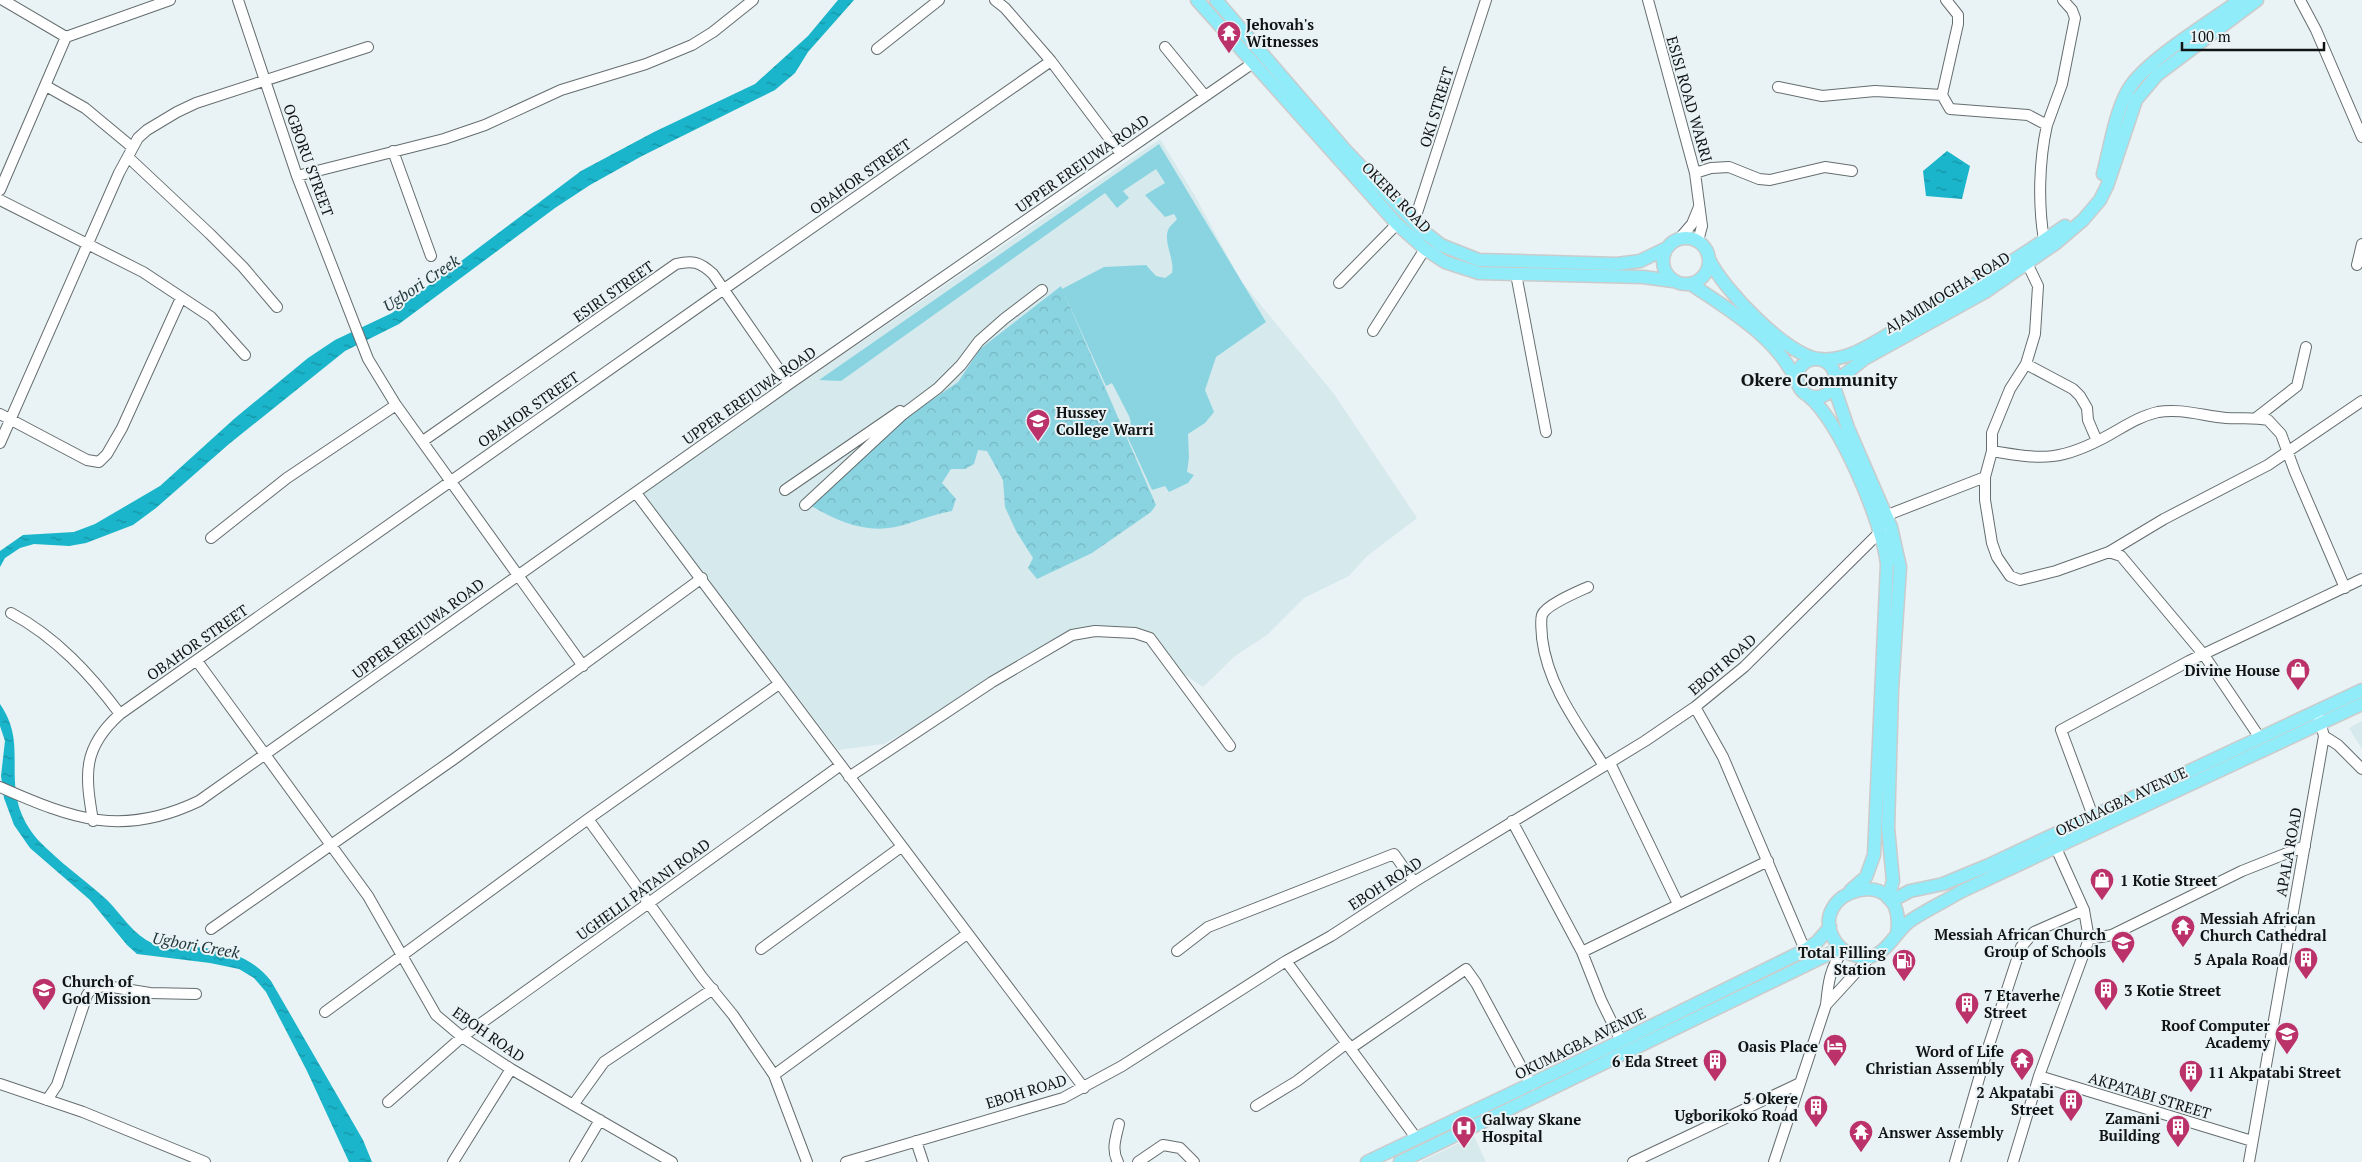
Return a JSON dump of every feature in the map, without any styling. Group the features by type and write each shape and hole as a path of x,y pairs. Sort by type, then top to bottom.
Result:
{"main road":[{"name":"OKERE ROAD","path":"1197,0 1217,20 1397,224 1425,249 1445,262 1479,273 1643,277 1673,281"},
{"name":"OKERE ROAD","path":"1216,0 1346,151 1414,222 1441,245 1486,260 1628,264 1640,261 1667,248"},
{"name":"AJAMIMOGHA ROAD","path":"1818,359 1837,358 1863,347 1980,282 2067,225 2094,194 2102,178 2121,107 2132,84 2169,51 2240,0"},
{"name":"AJAMIMOGHA ROAD","path":"1833,384 1853,366 1985,292 2076,226 2100,200 2107,186 2136,100 2145,86 2257,0"},
{"path":"1849,892 1857,889 1874,889 1890,899 1898,916 1897,933 1886,949 1870,956 1860,957 1842,949 1836,942 1830,927 1834,907 1849,892 1866,876 1874,855 1887,564 1881,532 1835,429 1817,402 1799,387 1792,372 1768,342 1692,284 1673,281 1664,270 1663,262 1667,248 1679,239 1689,238 1698,241 1708,252 1714,271 1738,301 1787,343 1803,354 1818,359 1832,368 1833,384 1848,428 1896,542 1900,567 1892,689 1888,828 1893,882 1890,899"},
{"path":"1692,284 1705,275 1709,259"},
{"path":"1797,382 1798,370 1802,365 1818,359"},
{"path":"1807,395 1820,396 1830,389 1833,384"},
{"name":"OKUMAGBA AVENUE","path":"1890,899 1910,891 1962,877 2362,690"},
{"name":"OKUMAGBA AVENUE","path":"1897,933 1909,922 1960,892 2322,731 2362,704"},
{"name":"OKUMAGBA AVENUE","path":"1366,1162 1531,1085 1805,950 1817,942 1830,927"},
{"name":"OKUMAGBA AVENUE","path":"1400,1162 1842,949"}],"street":[{"path":"3,0 66,37"},
{"path":"0,190 46,86 62,42 66,37 170,0"},
{"name":"OGBORU STREET","path":"238,0 297,176 374,372 583,666"},
{"path":"297,176 444,139 486,125 543,96 588,80 646,64 692,46 753,0"},
{"path":"877,48 939,0"},
{"path":"995,0 1005,8 1051,61 1121,154"},
{"name":"OKI STREET","path":"1414,222 1486,0"},
{"name":"ESISI ROAD WARRI","path":"1648,0 1695,173 1702,226 1698,241"},
{"path":"1946,0 1958,15 1958,24 1942,94 1950,109 1956,111 2028,115 2047,124"},
{"path":"2044,240 2041,222 2041,186 2047,124 2062,84 2075,18 2072,10 2064,0"},
{"path":"2300,0 2316,30 2362,137"},
{"path":"0,444 130,152 146,130 196,103 368,47"},
{"path":"1165,47 1205,96"},
{"name":"OBAHOR STREET","path":"92,821 88,792 88,761 96,740 106,726 120,714 1051,61"},
{"name":"UPPER EREJUWA ROAD","path":"0,787 92,821 120,822 175,812 214,792 789,384 1253,63"},
{"path":"46,86 85,108 224,248 277,308"},
{"path":"1778,87 1822,96 1875,91 1942,94"},
{"path":"393,151 431,256"},
{"path":"1695,173 1711,168 1729,167 1759,179 1770,180 1824,167 1852,171"},
{"path":"0,200 143,272 211,317 245,355"},
{"path":"1679,239 1692,224 1700,206"},
{"path":"1339,283 1397,224"},
{"path":"2357,265 2362,244"},
{"path":"1374,331 1425,249"},
{"name":"ESIRI STREET","path":"423,441 676,264 696,262 713,274 789,384"},
{"path":"2027,263 2038,286 2035,334 2026,364 2010,389 1992,434 1992,451 1985,477 1985,500 1992,543 2004,569 2010,576 2020,580 2056,571 2110,552 2164,519 2268,465 2362,401"},
{"path":"1516,274 1546,432"},
{"path":"805,505 902,415 950,376 979,341 1042,290"},
{"path":"0,414 87,460 99,462 107,454 122,428 181,298"},
{"path":"2256,418 2297,386 2306,347"},
{"path":"2026,364 2073,389 2080,396 2097,442"},
{"path":"785,490 950,376"},
{"path":"211,538 287,478 396,405"},
{"path":"1992,451 2031,458 2059,457 2097,442 2139,418 2158,412 2197,413 2228,418 2268,420 2281,434 2286,451 2345,588"},
{"path":"1885,516 1985,477"},
{"path":"636,493 702,578 901,847 1084,1088"},
{"name":"EBOH ROAD","path":"846,1162 1063,1098 1084,1088 1286,961 1331,936 1414,882 1607,764 1695,707 1744,668 1881,532"},
{"path":"2110,552 2121,556 2204,654 2260,738"},
{"path":"211,929 583,666 702,578"},
{"path":"2093,816 2061,730 2204,654 2362,579"},
{"path":"1588,587 1549,608 1543,614 1541,626 1544,654 1559,695 1607,764 1678,904"},
{"path":"11,613 33,625 76,660 120,714"},
{"path":"850,777 992,682 1061,641 1082,632 1135,633 1150,638 1230,746"},
{"name":"EBOH ROAD","path":"197,661 368,896 436,1014 462,1037 511,1069 672,1162"},
{"path":"326,1012 402,954 588,819 779,684"},
{"path":"1695,707 1723,756 1805,950"},
{"name":"APALA ROAD","path":"2249,1162 2305,846 2322,731 2318,712"},
{"path":"2322,731 2362,769"},
{"name":"UGHELLI PATANI ROAD","path":"388,1102 462,1037 841,766"},
{"path":"588,819 648,903 733,1015 774,1075 807,1162"},
{"path":"1512,822 1582,952 1601,1000 1621,1041"},
{"path":"2089,938 2112,935 2242,871 2305,846"},
{"path":"761,949 901,847"},
{"path":"2013,1162 2039,1076 2089,938 2084,910 2056,848"},
{"path":"1177,951 1208,927 1394,854 1414,882"},
{"path":"1582,952 1768,861"},
{"path":"1955,1162 1986,1054 2021,947 2034,932 2084,910"},
{"path":"774,1075 967,934"},
{"path":"1774,1162 1826,1005 1827,988 1834,961 1842,949"},
{"path":"1826,1005 1870,956"},
{"path":"1286,961 1417,1139"},
{"path":"1256,1106 1297,1081 1466,968 1531,1085"},
{"path":"47,1100 57,1085 87,995 92,988 106,986 150,992 196,994"},
{"path":"573,1105 604,1062 713,989"},
{"path":"453,1162 511,1069"},
{"name":"AKPATABI STREET","path":"2039,1076 2252,1142"},
{"path":"1633,1162 1800,1083"},
{"path":"0,1084 83,1112 205,1162"},
{"path":"576,1162 600,1120"},
{"path":"1118,1162 1114,1154 1114,1144 1120,1124"},
{"path":"916,1141 923,1162"},
{"path":"1138,1162 1163,1145 1180,1148 1194,1162"}],"shaded area":[{"name":"Hussey College Warri","path":"1160,139 1195,196 1241,281 1334,394 1417,518 1366,557 1349,576 1304,598 1267,635 1235,656 1203,687 1181,672 1154,633 1093,629 884,744 838,750 641,492"},
{"path":"2362,721 2362,749 2349,728"},
{"name":"Galway Skane Hospital","path":"1474,1136 1486,1162 1420,1162"}],"green space":[{"path":"1159,144 1266,322 1216,357 1205,390 1214,412 1205,423 1188,434 1189,458 1187,472 1194,475 1188,483 1169,492 1165,486 1152,490 1123,427 1131,422 1129,416 1112,383 1106,386 1062,289 1104,267 1146,265 1156,276 1165,278 1172,273 1167,233 1177,219 1174,214 1165,217 1145,195 1165,183 1156,169 1123,191 1129,198 1117,208 1105,193 841,381 819,380"},
{"path":"1061,286 1156,505 1151,512 1092,553 1037,579 1028,568 1033,558 1016,531 1005,507 1003,480 987,451 978,450 974,464 965,469 951,469 942,483 956,499 952,511 907,524 880,529 856,526 844,522 808,504 903,420 958,382 980,349"}],"water":[{"path":"838,0 854,0 808,52 795,73 775,90 642,156 590,185 555,208 399,324 345,351 229,444 156,508 133,525 86,543 69,546 34,544 20,548 5,558 0,567 0,551 23,535 74,532 95,524 160,486 234,419 308,358 335,340 392,313 581,171 654,132 755,84 808,36"},
{"path":"1947,151 1970,166 1962,199 1926,196 1923,171"},
{"path":"0,704 12,729 19,808 35,836 55,856 107,900 134,930 146,940 154,944 218,950 247,960 259,969 271,981 363,1140 372,1162 349,1162 307,1071 266,992 254,978 239,969 210,963 137,954 127,945 90,900 30,848 14,825 4,798 1,776 5,741 0,726"}],"place":[{"name":"Jehovah's Witnesses","path":"1229,54"},
{"name":"Hussey College Warri","path":"1038,442"},
{"name":"Divine House","path":"2298,691"},
{"name":"1 Kotie Street","path":"2102,901"},
{"name":"Messiah African Church Cathedral","path":"2183,948"},
{"name":"Messiah African Church Group of Schools","path":"2123,964"},
{"name":"5 Apala Road","path":"2306,980"},
{"name":"Total Filling Station","path":"1904,982"},
{"name":"Church of God Mission","path":"44,1011"},
{"name":"3 Kotie Street","path":"2106,1011"},
{"name":"7 Etaverhe Street","path":"1967,1025"},
{"name":"Roof Computer Academy","path":"2287,1055"},
{"name":"Oasis Place","path":"1835,1067"},
{"name":"Word of Life Christian Assembly","path":"2022,1081"},
{"name":"6 Eda Street","path":"1715,1082"},
{"name":"11 Akpatabi Street","path":"2191,1093"},
{"name":"2 Akpatabi Street","path":"2071,1122"},
{"name":"5 Okere Ugborikoko Road","path":"1816,1128"},
{"name":"Zamani Building","path":"2178,1148"},
{"name":"Galway Skane Hospital","path":"1464,1149"},
{"name":"Answer Assembly","path":"1861,1153"}],"district":[{"name":"Okere Community","path":"1819,379"}],"water label":[{"name":"Ugbori Creek","path":"421,283"},
{"name":"Ugbori Creek","path":"196,945"}]}
